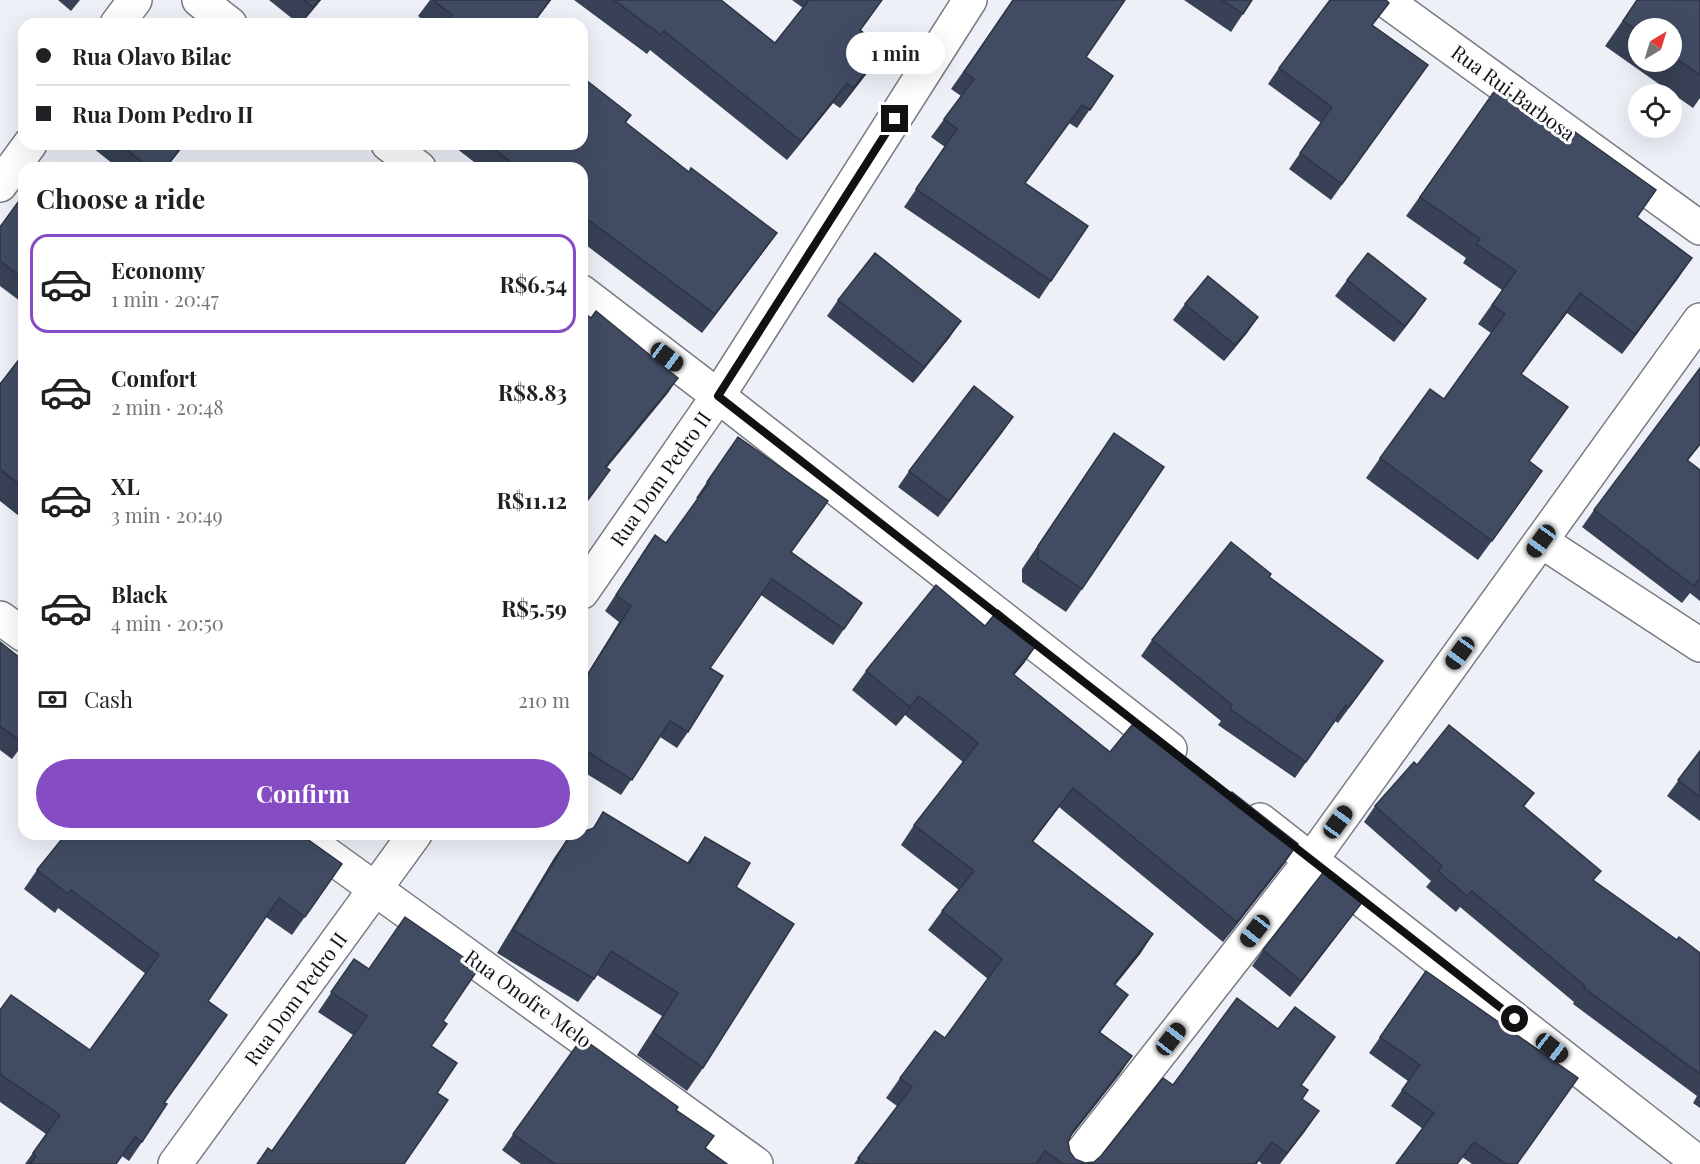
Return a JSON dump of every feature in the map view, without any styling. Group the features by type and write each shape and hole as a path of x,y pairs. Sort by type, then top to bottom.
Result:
{"street":[{"path":"122,18 135,0"},
{"path":"199,0 222,18"},
{"name":"Rua Dom Pedro II","path":"588,583 718,396 970,0"},
{"name":"Rua Rui Barbosa","path":"1385,0 1700,228"},
{"path":"0,184 26,150"},
{"path":"396,150 411,162"},
{"path":"588,297 1189,764"},
{"path":"1073,1164 1311,860 1700,320"},
{"path":"1541,541 1700,645"},
{"path":"0,618 18,631"},
{"path":"1236,801 1700,1164"},
{"name":"Rua Onofre Melo","path":"307,840 756,1164"},
{"name":"Rua Dom Pedro II","path":"176,1164 411,840"}],"building":[{"path":"304,0 319,0 313,7"},
{"path":"433,0 550,0 536,18 450,18 452,15"},
{"path":"614,0 721,0 775,43 809,0 882,0 860,30 884,49 853,88 847,83 801,141 664,31 661,35"},
{"path":"1013,0 1125,0 1086,57 1113,76 1090,110 1082,105 1025,183 1088,226 1051,281 916,189 957,129 944,119 974,79 964,72"},
{"path":"1222,0 1252,0 1243,14"},
{"path":"1330,0 1386,0 1389,3 1372,25 1428,65 1342,184 1300,153 1332,107 1279,68"},
{"path":"1637,0 1700,0 1700,75 1682,63 1682,18 1628,18 1628,24 1623,21"},
{"path":"588,82 631,115 625,122 689,172 691,168 777,233 715,314 588,219 588,162 510,162 496,150 588,150"},
{"path":"1498,86 1557,128 1561,122 1656,190 1637,217 1692,258 1635,334 1580,293 1521,374 1568,407 1529,461 1542,471 1492,541 1380,458 1430,389 1444,399 1505,314 1492,305 1516,271 1476,244 1480,239 1420,197"},
{"path":"127,150 179,150 170,162 142,162"},
{"path":"18,202 18,274 0,261 0,227"},
{"path":"875,253 961,321 924,367 838,300"},
{"path":"1368,253 1426,299 1405,326 1347,280"},
{"path":"1208,276 1258,317 1235,345 1185,304"},
{"path":"596,311 678,378 605,467 610,470 588,500 588,316 591,318"},
{"path":"18,361 18,483 0,469 1,383"},
{"path":"1700,368 1700,444 1687,460 1700,470 1700,578 1694,586 1594,510"},
{"path":"974,386 1013,417 949,501 909,471"},
{"path":"1114,433 1164,467 1082,589 1038,559 1038,546"},
{"path":"738,437 828,501 791,552 862,603 844,629 772,579 710,668 723,676 688,732 670,721 632,780 588,752 588,674 631,606 616,595 655,535 666,543 709,483 707,482"},
{"path":"1231,542 1271,574 1269,577 1383,661 1349,707 1346,705 1306,762 1230,709 1232,705 1152,640"},
{"path":"936,585 985,626 998,610 1038,643 1013,674 1110,752 1136,720 1230,795 1232,792 1298,844 1237,922 1073,788 1032,841 1153,934 1114,984 1128,995 1099,1032 1132,1056 1072,1133 1068,1142 1070,1152 1075,1159 1085,1163 1094,1162 1101,1156 1163,1078 1173,1085 1237,998 1278,1029 1295,1007 1335,1037 1301,1085 1308,1090 1302,1099 1319,1111 1287,1153 1272,1142 1255,1164 1063,1164 1045,1151 1036,1164 867,1164 858,1158 912,1087 900,1078 935,1031 945,1038 1002,959 942,911 974,871 914,825 978,743 919,696 910,707 866,671"},
{"path":"0,642 18,656 18,739 0,726"},
{"path":"1449,725 1534,793 1523,806 1601,871 1593,880 1677,940 1679,937 1700,953 1700,1074 1584,988 1585,986 1472,891 1467,896 1438,871 1442,866 1375,806 1414,762 1417,765"},
{"path":"1700,751 1700,797 1678,780"},
{"path":"603,812 689,864 705,837 750,863 736,887 794,924 703,1068 653,1032 678,993 611,951 594,979 513,930 567,840 588,840 588,830 594,828"},
{"path":"61,840 308,840 342,864 305,917 279,898 208,1001 227,1015 164,1103 167,1104 142,1142 135,1137 116,1164 30,1164 36,1156 33,1153 60,1115 0,1074 0,1010 11,995 90,1050 159,955 71,890 68,894 37,870"},
{"path":"1325,870 1364,900 1301,981 1263,950"},
{"path":"405,917 479,968 443,1021 447,1024 431,1046 457,1063 437,1093 448,1100 404,1164 257,1164 268,1148 272,1151 367,1016 331,992 354,959 369,969"},
{"path":"1426,971 1578,1078 1517,1164 1506,1164 1474,1142 1457,1164 1396,1164 1434,1113 1402,1090 1420,1065 1380,1037"},
{"path":"582,1038 678,1107 676,1110 714,1136 705,1148 727,1164 555,1164 513,1134"}],"route":[{"path":"895,119 718,396 1515,1019"}]}
